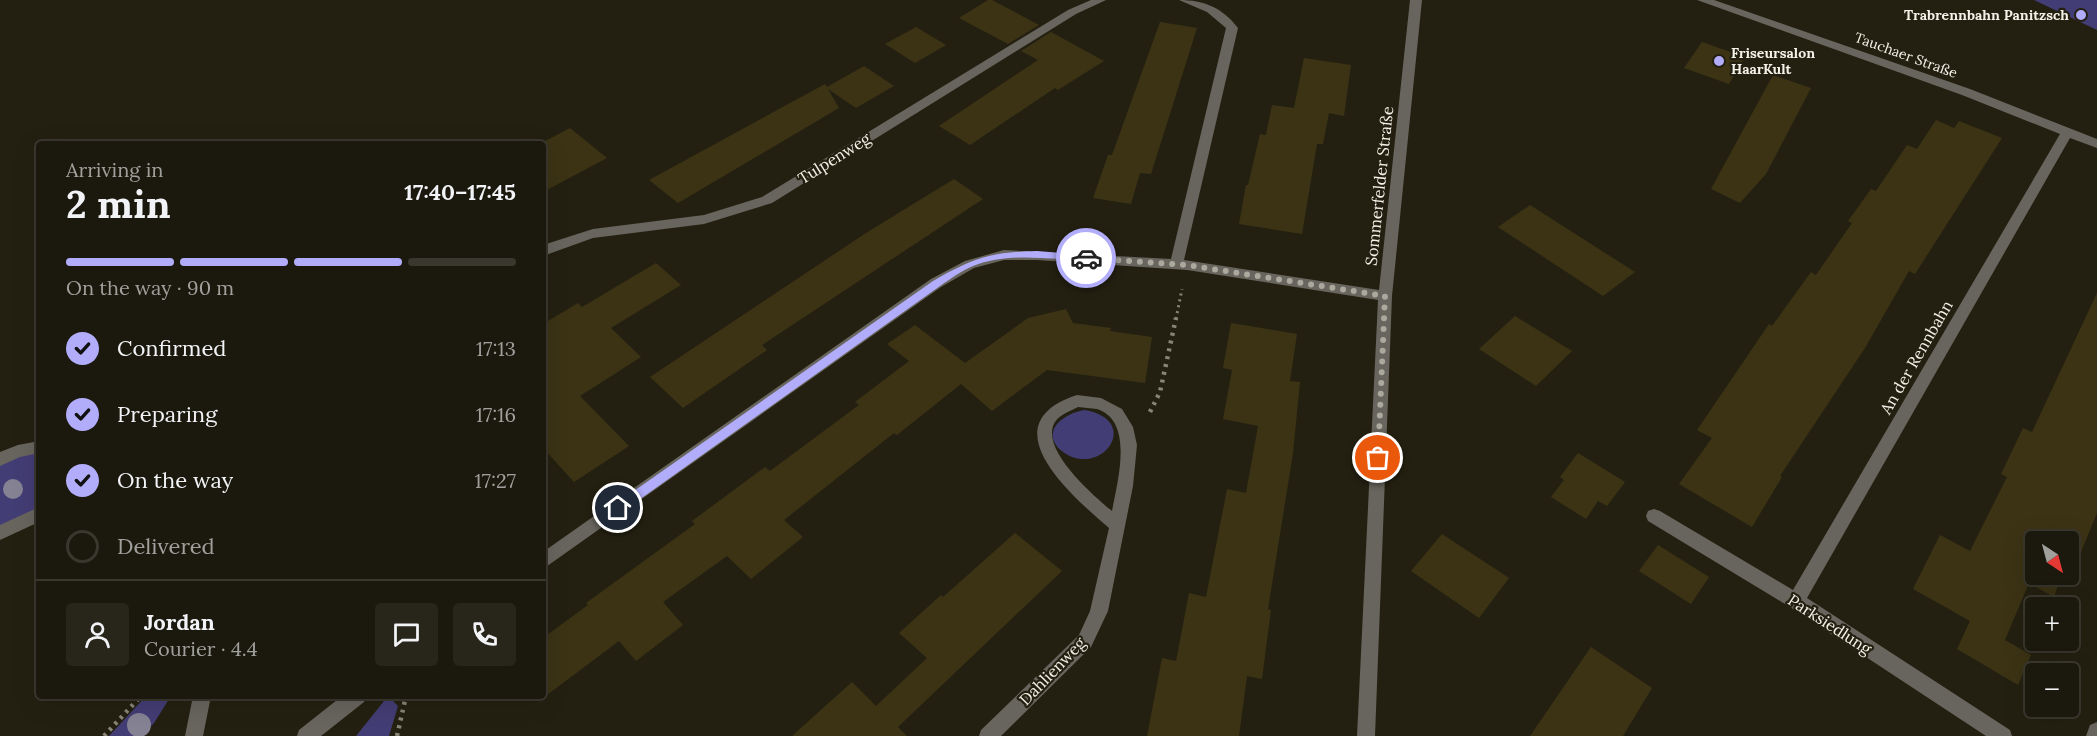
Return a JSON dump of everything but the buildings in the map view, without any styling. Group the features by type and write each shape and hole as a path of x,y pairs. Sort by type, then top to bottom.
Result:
{"street":[{"name":"Tulpenweg","path":"546,249 555,244 612,230 682,223 731,214 767,200 1072,12 1100,0"},
{"path":"1181,265 1232,28 1225,18 1185,0"},
{"name":"Sommerfelder Straße","path":"1366,736 1385,296 1416,0"},
{"name":"Tauchaer Straße","path":"1703,0 1894,66 2097,144"},
{"name":"An der Rennbahn","path":"1796,601 2068,131"},
{"path":"546,560 936,283 969,264 1004,255 1037,255 1181,265 1385,296"},
{"path":"1118,526 1094,506 1056,464 1044,442 1043,431 1054,411 1077,401 1104,404 1116,411 1124,420"},
{"name":"Dahlienweg","path":"988,736 1085,641 1098,611 1118,526 1130,446 1124,420"},
{"path":"0,459 18,451 36,448"},
{"path":"0,532 36,515"},
{"name":"Parksiedlung","path":"1654,516 1796,601 2003,736"},
{"path":"194,736 201,699"},
{"path":"306,736 353,699"},
{"path":"2095,736 2097,731"}],"path":[{"path":"1124,420 1148,414 1160,392 1181,265"},
{"path":"104,736 138,699"},
{"path":"397,736 405,699"}],"shaded area":[{"name":"Trabrennbahn Panitzsch","path":"2034,0 2097,0 2097,30"},
{"path":"1085,410 1102,416 1111,425 1114,435 1110,445 1102,453 1091,458 1077,458 1063,452 1056,445 1053,431 1056,425 1069,415"},
{"path":"36,450 36,517 0,534 0,459"},
{"path":"143,699 169,699 154,723 142,736 109,736"},
{"path":"386,699 391,699 398,706 389,736 356,736"}],"way so far":[{"path":"1086,258 1187,265 1385,296 1378,458"}],"place":[{"name":"Trabrennbahn Panitzsch","path":"2081,15"},
{"name":"Friseursalon HaarKult","path":"1719,61"}],"route":[{"path":"618,508 936,283 969,264 1004,255 1086,258"}]}
